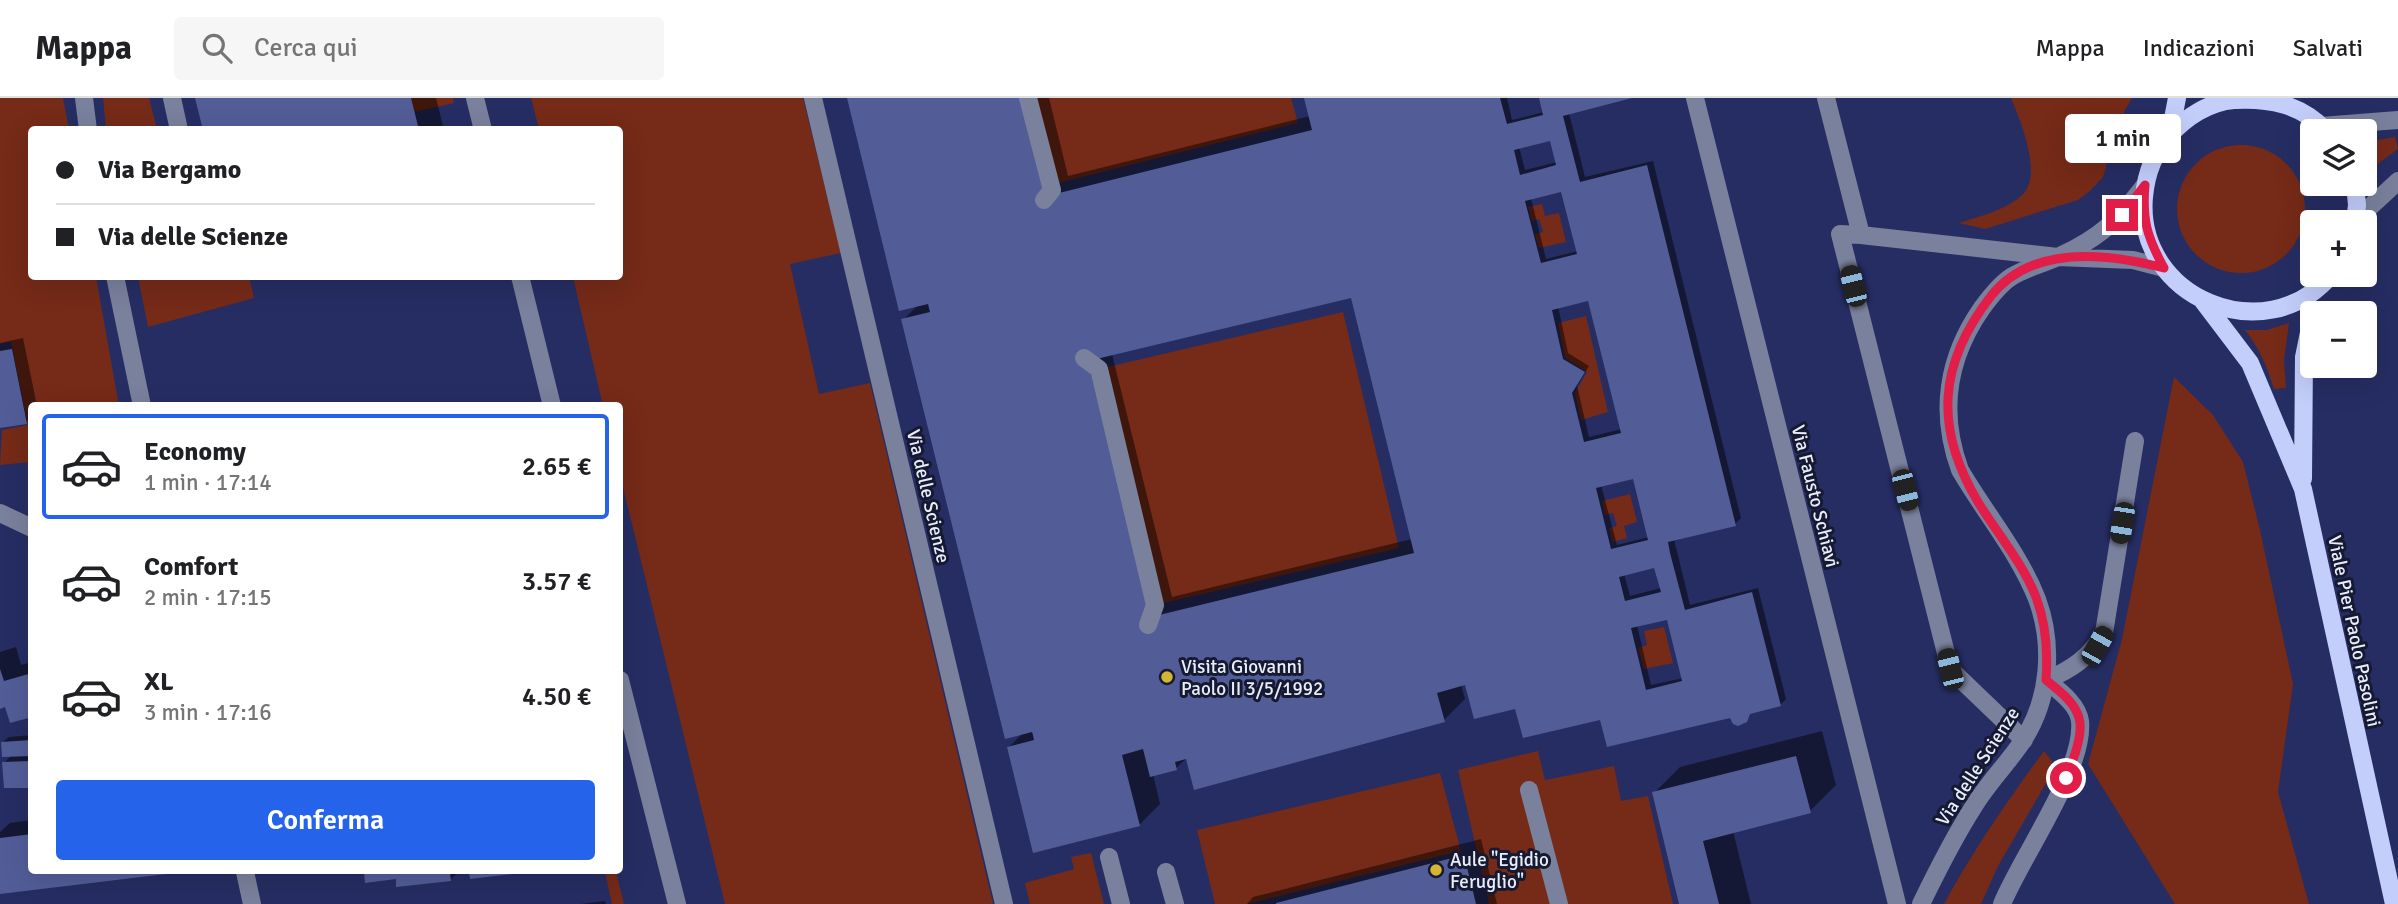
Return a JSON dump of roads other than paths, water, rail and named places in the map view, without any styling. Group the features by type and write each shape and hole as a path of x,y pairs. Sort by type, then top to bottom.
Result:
{"main road":[{"path":"2170,134 2177,98"},
{"path":"2312,119 2283,101 2260,99 2225,101 2199,111 2179,124 2162,143 2152,160 2145,185 2143,209 2150,243 2164,268 2178,284 2203,301 2228,310 2270,310 2289,305 2317,287"},
{"name":"Viale Pier Paolo Pasolini","path":"2203,301 2250,363 2303,489 2394,904"},
{"name":"Viale Pier Paolo Pasolini","path":"2303,489 2304,378"}],"street":[{"path":"84,98 88,126"},
{"path":"172,98 178,126"},
{"path":"475,98 482,126"},
{"name":"Via delle Scienze","path":"813,98 1004,904"},
{"path":"1028,98 1052,190 1044,200"},
{"name":"Via Fausto Schiavi","path":"1695,98 1896,904"},
{"path":"1826,98 1861,235"},
{"path":"2377,123 2398,120"},
{"path":"2368,210 2398,181"},
{"name":"Via delle Scienze","path":"1921,904 1975,804 2024,740 2041,703 2046,680 2046,639 2036,598 2025,574 1961,470 1949,431 1948,408 1955,360 1979,312 1997,289 2009,278 2035,264 2058,257 2101,234 2122,215 2145,185"},
{"path":"2024,740 1950,669 1840,234 2058,257"},
{"name":"Via delle Scienze","path":"2058,257 2133,260 2164,268"},
{"path":"116,280 141,402"},
{"path":"521,280 551,402"},
{"path":"1084,358 1099,369 1155,605 1147,625"},
{"path":"2002,904 2013,877 2060,792 2078,744 2080,719 2066,697 2046,680 2086,658 2104,633 2135,441"},
{"path":"0,513 28,526"},
{"path":"623,692 677,904"},
{"path":"1529,790 1559,904"},
{"path":"1109,857 1121,904"},
{"path":"1166,872 1175,904"},
{"path":"245,874 252,904"}],"place":[{"name":"Visita Giovanni Paolo II 3/5/1992","path":"1167,677"},
{"name":"Aule \"Egidio Feruglio\"","path":"1436,870"}]}
